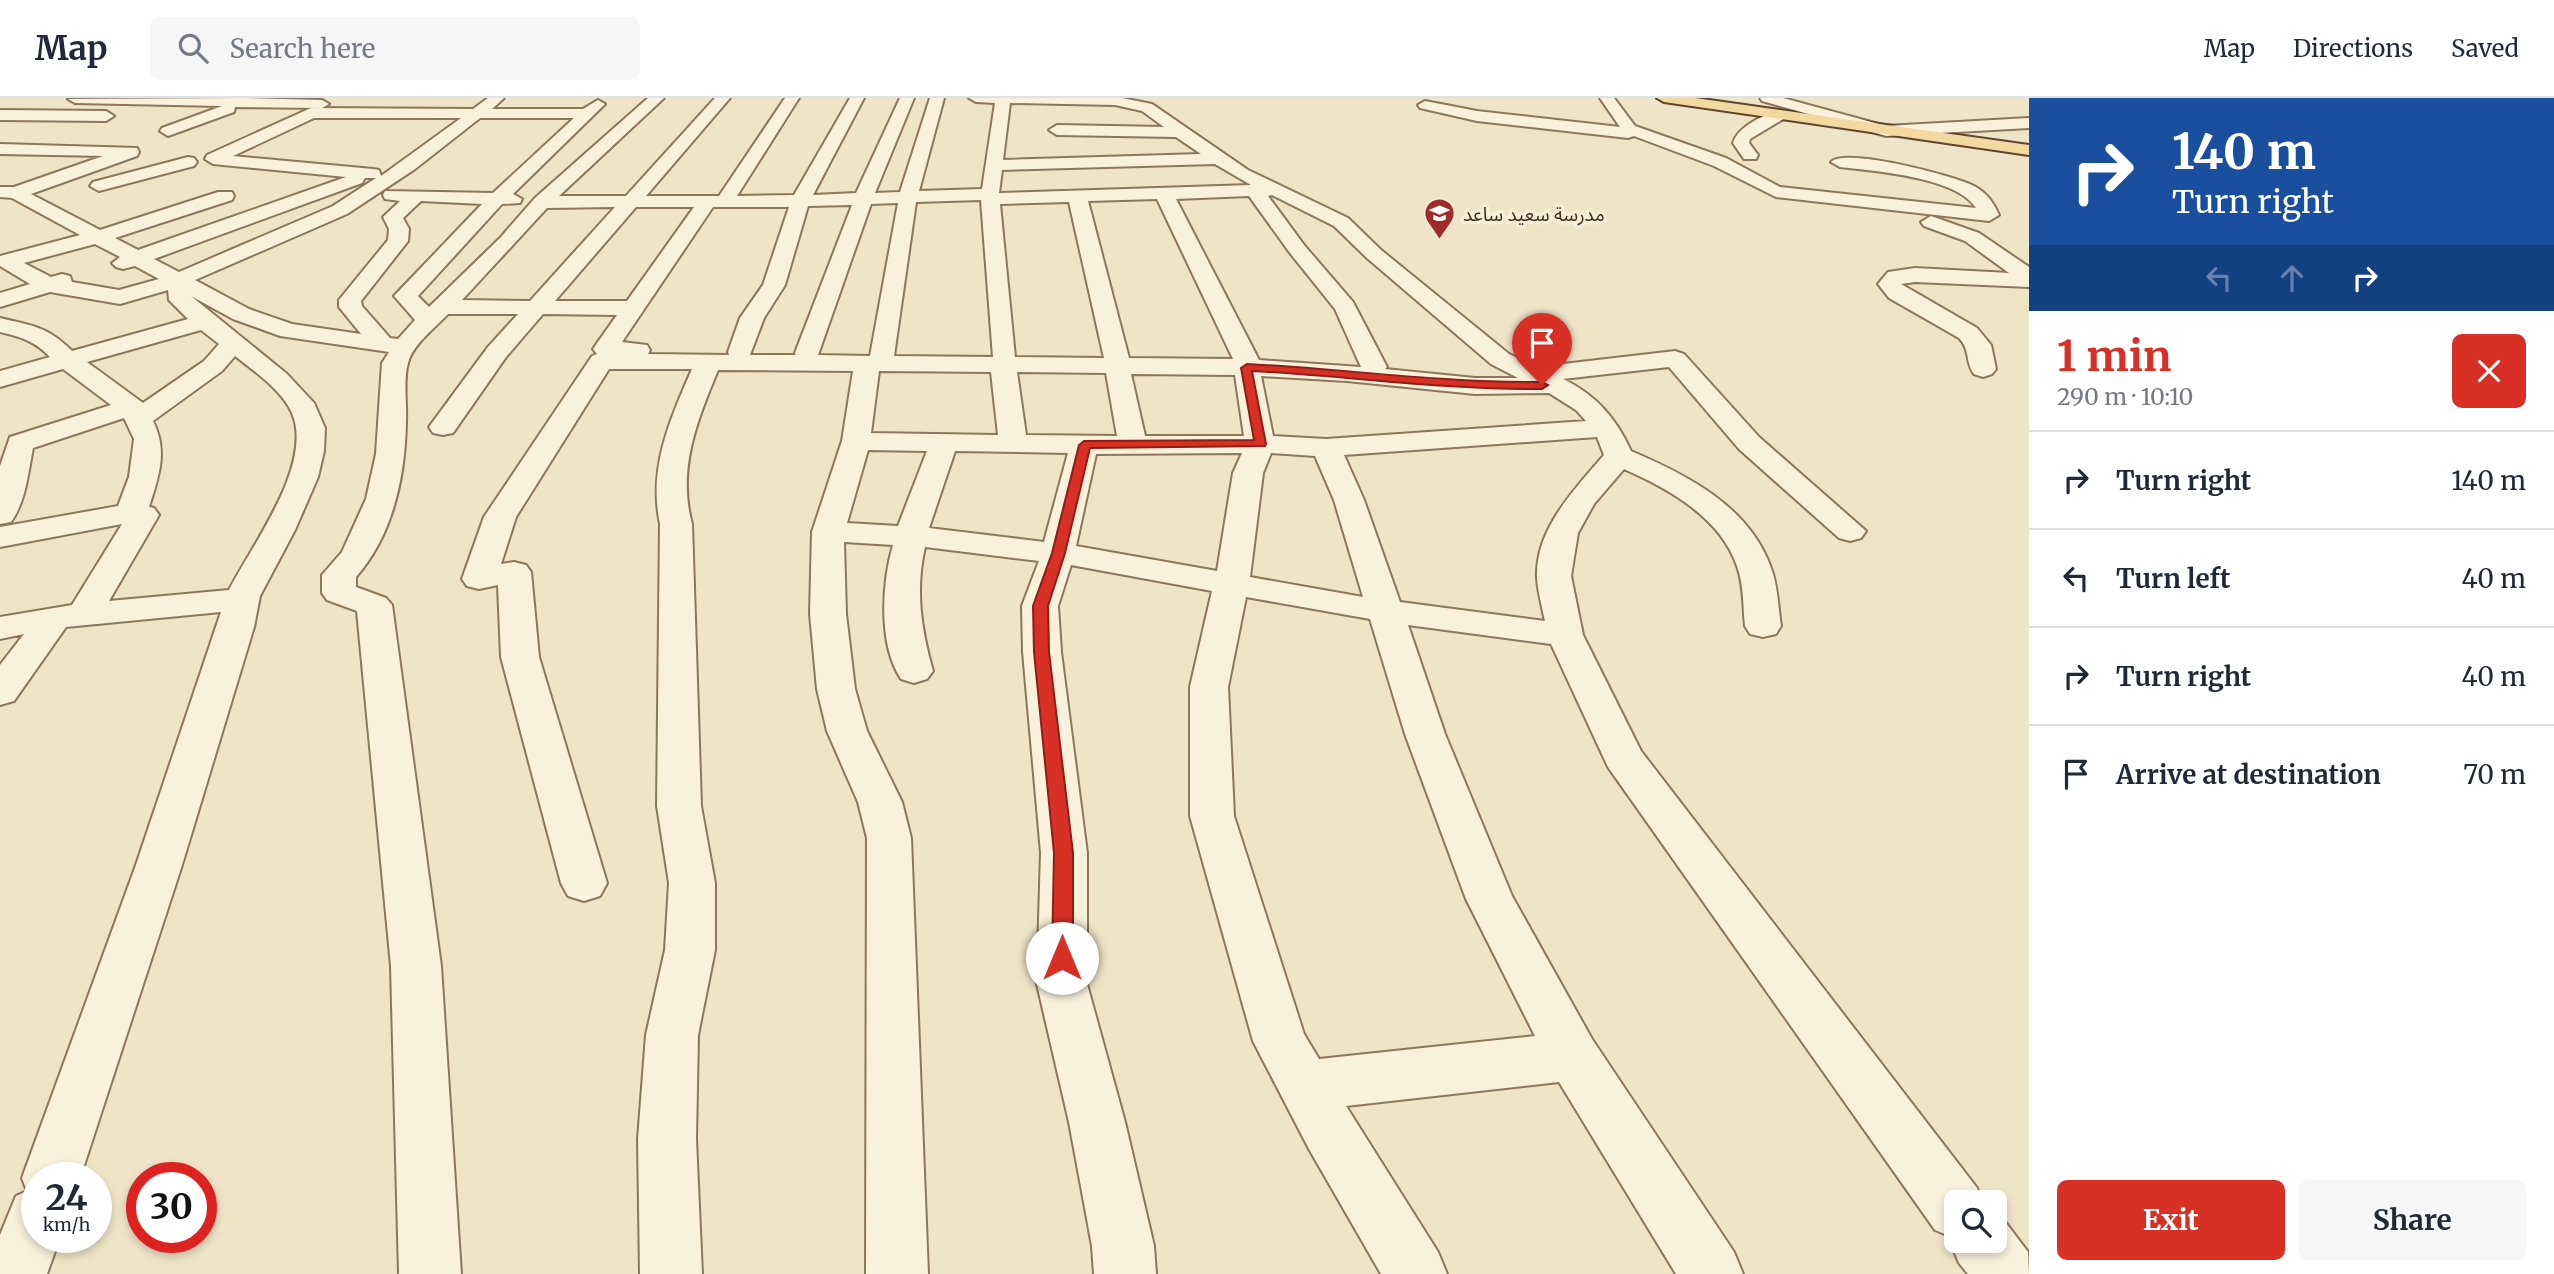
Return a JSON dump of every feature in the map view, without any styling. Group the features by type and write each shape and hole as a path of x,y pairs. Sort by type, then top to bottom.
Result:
{"main road":[{"path":"1664,98 2029,150"}],"street":[{"path":"0,300 138,259 373,174 410,157 455,131 478,123 497,98"},
{"path":"605,98 497,199 405,296 435,313 634,307"},
{"path":"8,193 39,215 65,219 242,314 288,331 393,345 435,313 507,243 544,201 657,98"},
{"path":"443,427 498,352 723,98"},
{"path":"792,98 605,349 724,357 1004,359 1374,367 1539,382"},
{"path":"671,1274 667,1139 671,1035 690,950 692,883 678,806 676,524 670,506 668,485 682,428 724,357 774,285 800,201 858,98"},
{"path":"807,353 863,199 907,98"},
{"path":"897,1274 888,838 880,802 847,732 836,689 828,614 828,532 856,441 908,197 937,98"},
{"path":"976,98 1003,99 1169,124"},
{"path":"1607,98 1647,153"},
{"path":"1675,98 1709,105"},
{"path":"1767,98 1886,131 2029,123"},
{"path":"75,99 198,99 478,123 587,114"},
{"path":"147,117 198,99"},
{"path":"1003,99 991,193 1013,444"},
{"path":"168,131 248,102"},
{"path":"1051,108 1111,110 1138,104 1247,178 1341,222 1374,254 1500,359 1539,382 1586,404 1613,442 1652,470 1698,497 1734,529 1754,567 1762,626"},
{"path":"1425,105 1629,131 1720,162 1776,192 1989,215 1981,200 1936,177 1840,162"},
{"path":"1854,106 1886,131"},
{"path":"251,122 304,108"},
{"path":"304,108 274,130 213,159 373,174"},
{"path":"1051,108 1069,163"},
{"path":"1111,110 1138,161"},
{"path":"0,115 122,117"},
{"path":"1750,155 1741,143 1742,138 1749,131 1780,115"},
{"path":"0,148 84,116"},
{"path":"1992,125 2029,129"},
{"path":"1852,126 1840,141 1837,153 1854,193 1864,203 1972,237 2029,278"},
{"path":"274,130 316,130"},
{"path":"427,131 455,131"},
{"path":"543,132 568,132"},
{"path":"12,167 99,136"},
{"path":"246,143 287,146"},
{"path":"198,145 185,154 188,162 212,174 342,184"},
{"path":"0,148 131,152 8,193"},
{"path":"225,195 98,237 6,261 48,285 120,298 178,280 340,210 365,194 410,157"},
{"path":"994,165 1138,161 1247,178 1297,249 1345,307 1374,367"},
{"path":"39,215 72,195 188,162"},
{"path":"991,193 1078,197 1164,194 1247,178"},
{"path":"365,194 544,201 800,201 1247,178"},
{"path":"1164,194 1247,365 1260,444 1248,473 1232,583 1209,687 1212,816 1280,1041 1416,1274"},
{"path":"415,196 393,216 399,229 398,241 350,300 351,307 393,345 395,363 391,454 381,499 357,555 339,575 339,593 373,605 416,965 430,1274"},
{"path":"1078,197 1117,362 1133,444"},
{"path":"65,219 90,212"},
{"path":"1983,369 1979,345 1968,333 1896,293 1889,284 1896,277 1915,275 2029,278"},
{"path":"57,1162 159,865 236,627 242,600 295,498 309,459 312,428 305,410 256,358 218,333 180,300 178,280"},
{"path":"3,329 36,334 46,339 68,361 136,412 148,439 144,477 131,513"},
{"path":"0,379 68,361 218,333"},
{"path":"0,515 8,499 9,453 20,443 136,412 213,366 218,333"},
{"path":"583,883 520,657 514,572 479,579 500,517 601,361 807,353 874,359"},
{"path":"1247,365 1475,386 1539,382 1675,359 1749,443 1850,531"},
{"path":"856,441 1084,445 1260,444 1326,448 1613,442"},
{"path":"1613,442 1562,533 1554,576 1565,635 1623,757 1944,1193"},
{"path":"914,671 903,622 904,574 911,536 944,443"},
{"path":"1084,445 1059,553 1040,606 1043,665 1063,853 1062,984 1097,1122 1123,1246 1125,1274"},
{"path":"1326,448 1349,500 1426,734 1490,899 1573,1056 1712,1274"},
{"path":"0,537 131,513 143,515 69,616 0,692"},
{"path":"828,532 911,536 1059,553 1384,611 1565,635"},
{"path":"0,628 69,616 242,600"},
{"path":"1305,1086 1573,1056"},
{"path":"16,1274 24,1253"},
{"path":"1990,1253 2006,1274"}],"place":[{"name":"مدرسة سعيد ساعد","path":"1440,241"}],"route":[{"path":"1062,958 1063,853 1042,652 1040,606 1059,553 1084,445 1260,444 1247,368 1347,373 1475,386 1542,385"}]}
